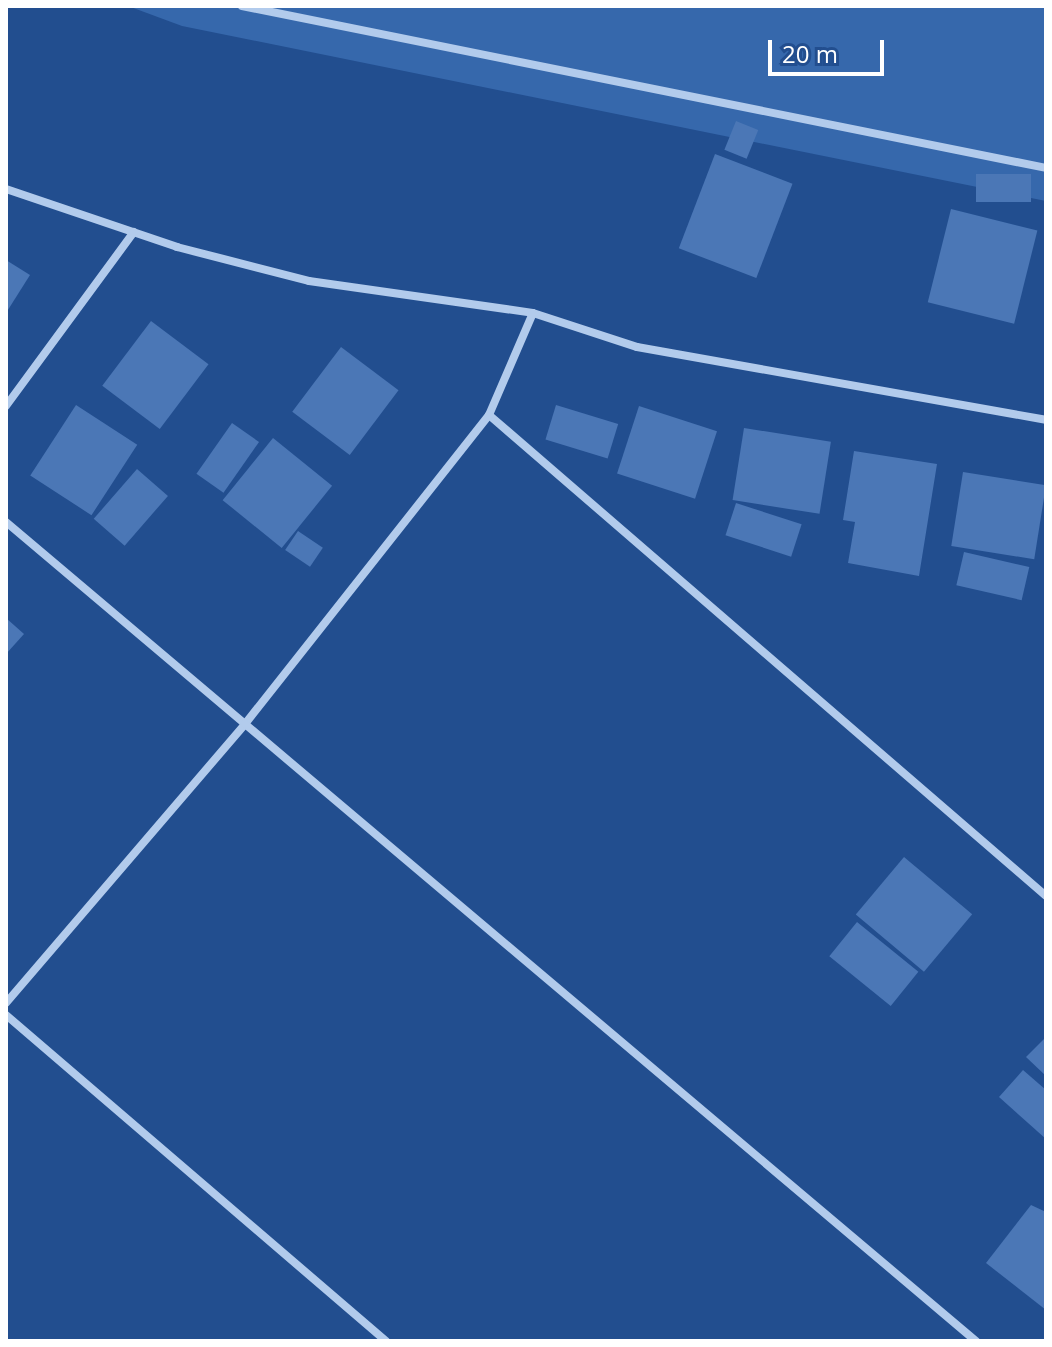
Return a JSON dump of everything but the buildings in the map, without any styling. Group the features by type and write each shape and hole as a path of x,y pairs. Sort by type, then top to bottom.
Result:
{"street":[{"path":"242,6 1046,168"},
{"path":"6,189 134,232 309,281 533,313 637,347 1046,420"},
{"path":"6,406 134,232"},
{"path":"6,1003 245,724 489,415 533,313"},
{"path":"489,415 1046,896"},
{"path":"6,522 976,1341"},
{"path":"6,1015 386,1341"}],"shaded area":[{"path":"128,6 1046,6 1046,201 182,26"}]}
